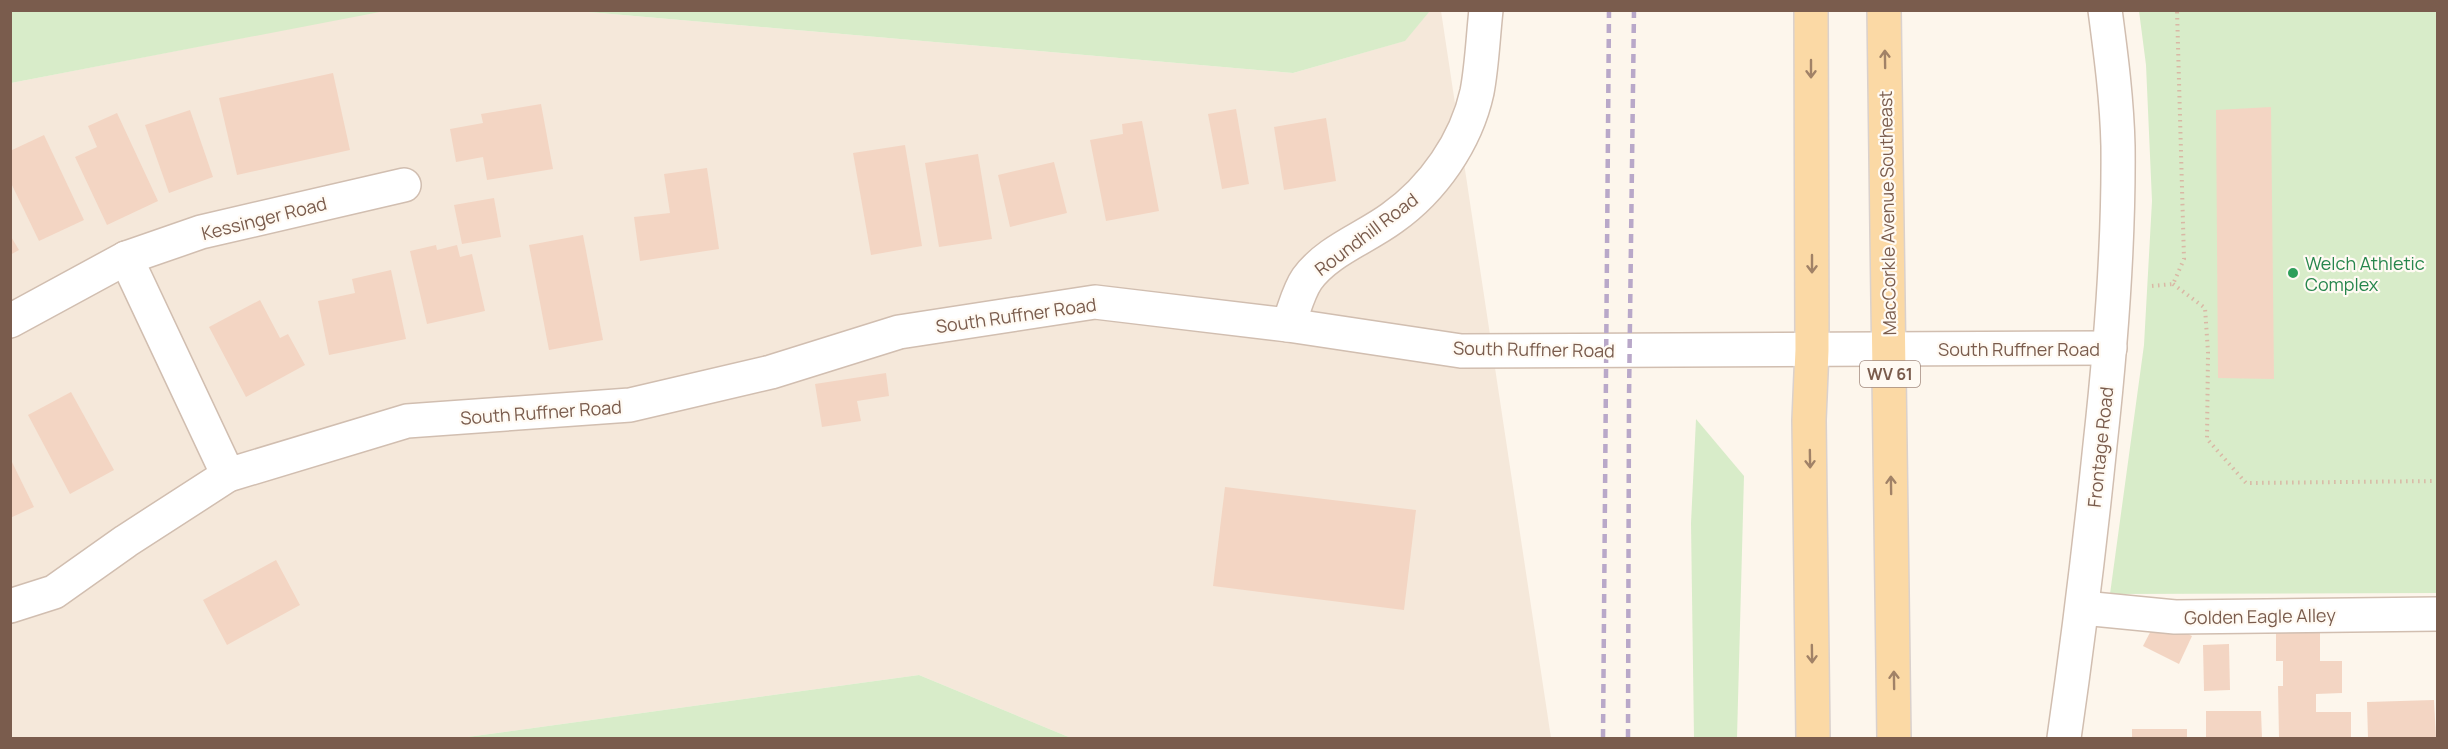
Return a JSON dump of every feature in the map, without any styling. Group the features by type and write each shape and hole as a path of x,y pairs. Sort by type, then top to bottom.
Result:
{"main road":[{"path":"1811,10 1812,350 1809,420 1813,738"},
{"name":"MacCorkle Avenue Southeast","path":"1884,10 1894,738"}],"street":[{"name":"Roundhill Road","path":"1288,325 1306,280 1322,263 1392,218 1433,181 1451,154 1466,125 1476,92 1486,10"},
{"name":"Frontage Road","path":"2064,738 2083,608 2110,348 2118,234 2118,144 2113,65 2105,10"},
{"name":"Kessinger Road","path":"10,321 126,258 201,232 404,185"},
{"path":"126,258 228,475"},
{"name":"South Ruffner Road","path":"10,606 54,592 126,541 228,475 407,421 630,405 771,372 899,332 1095,302 1288,325 1461,351 2110,348"},
{"name":"Golden Eagle Alley","path":"2083,608 2175,617 2438,614"}],"path":[{"path":"2173,284 2184,259 2177,10"},
{"path":"2142,287 2173,284 2205,308 2208,352 2207,439 2246,483 2438,481"}],"shaded area":[{"path":"385,10 577,11 1293,73 1404,41 1430,11 1441,11 1551,738 1071,738 919,675 460,738 11,738 11,83"}],"green space":[{"path":"11,10 385,10 385,11 11,83"},
{"path":"577,11 1430,11 1405,41 1293,73"},
{"name":"Welch Athletic Complex","path":"2139,11 2437,11 2437,593 2110,594 2144,345 2152,201 2146,65"},
{"path":"1696,419 1744,476 1737,738 1694,738 1691,523"},
{"path":"919,675 1071,738 460,738"}],"building":[{"path":"333,73 350,150 237,175 219,98"},
{"path":"541,104 553,169 487,180 483,157 456,162 450,129 483,123 481,114"},
{"path":"2271,107 2274,379 2218,378 2216,110"},
{"path":"1236,109 1249,184 1222,189 1208,114"},
{"path":"190,110 213,177 169,193 145,125"},
{"path":"117,113 158,201 107,225 75,157 97,147 88,126"},
{"path":"1326,118 1336,181 1284,190 1274,127"},
{"path":"1142,121 1159,211 1106,221 1090,140 1123,134 1122,124"},
{"path":"44,135 84,220 39,241 10,181 10,151"},
{"path":"905,145 922,246 871,255 853,153"},
{"path":"978,154 992,239 939,247 925,163"},
{"path":"1054,162 1067,213 1010,227 998,175"},
{"path":"707,168 719,249 640,261 634,217 670,213 664,174"},
{"path":"494,198 501,237 462,244 454,205"},
{"path":"10,235 19,250 10,255"},
{"path":"583,235 603,340 549,350 529,245"},
{"path":"436,245 437,250 457,245 460,257 472,254 485,311 427,324 410,251"},
{"path":"391,270 406,339 329,355 318,301 355,293 352,279"},
{"path":"260,300 280,338 288,334 305,365 246,397 209,327"},
{"path":"886,373 889,396 857,401 861,421 822,427 815,384"},
{"path":"71,392 114,470 70,494 28,415"},
{"path":"10,458 34,507 10,518"},
{"path":"1225,487 1416,510 1404,610 1213,586"},
{"path":"276,560 300,605 227,645 203,600"},
{"path":"2157,619 2192,636 2179,664 2143,646"},
{"path":"2276,622 2320,622 2320,661 2342,661 2342,693 2316,694 2316,712 2351,712 2351,738 2279,738 2278,686 2283,686 2283,661 2276,661"},
{"path":"2229,644 2230,690 2204,691 2203,645"},
{"path":"2434,700 2436,738 2368,738 2367,702"},
{"path":"2206,711 2261,711 2262,738 2206,738"},
{"path":"2132,729 2187,729 2187,738 2132,738"}],"railway":[{"path":"1603,738 1609,10"},
{"path":"1628,738 1629,398 1634,10"}],"place":[{"name":"Welch Athletic Complex","path":"2293,273"}]}
